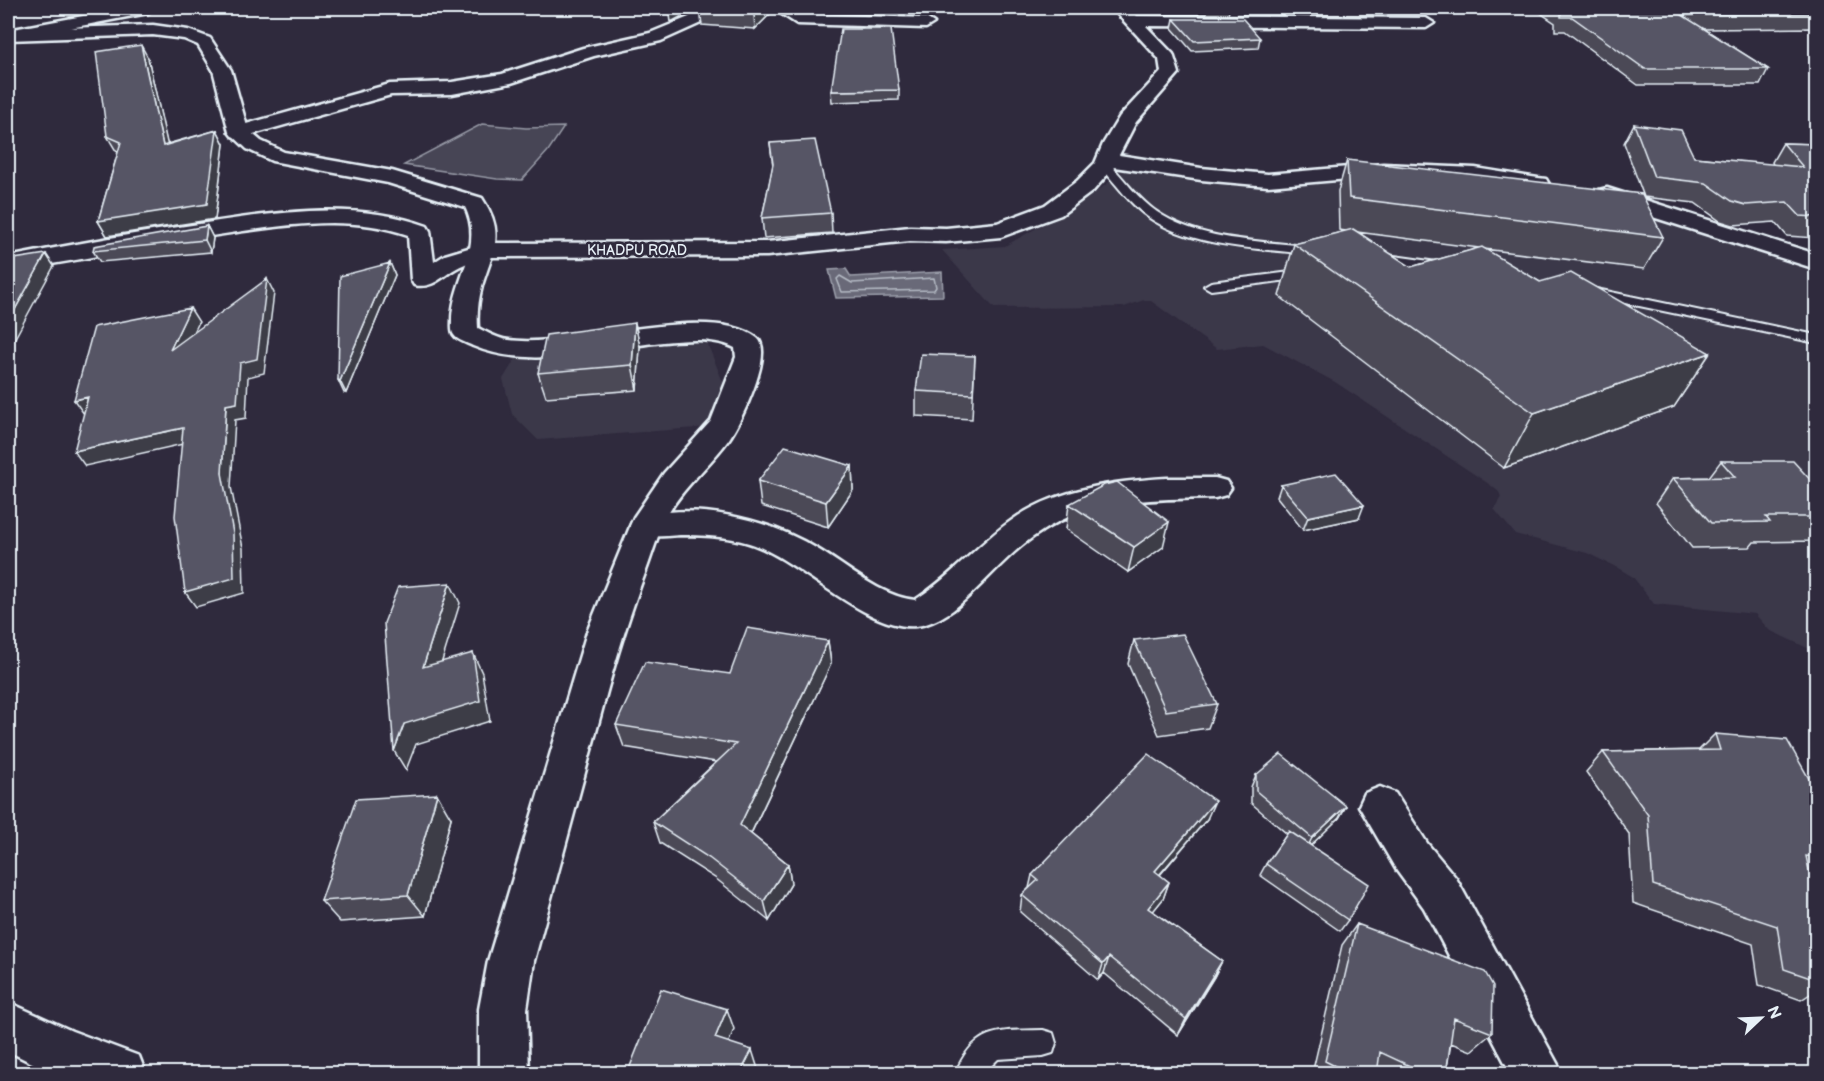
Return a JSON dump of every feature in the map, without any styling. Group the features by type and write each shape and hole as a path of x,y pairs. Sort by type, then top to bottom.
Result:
{"street":[{"path":"8,35 148,8"},
{"path":"238,132 390,90 452,88 505,80 589,52 655,37 695,20 710,8"},
{"path":"790,8 788,13 797,19 926,23"},
{"path":"1125,14 1426,23"},
{"name":"KHADPU ROAD","path":"8,264 161,236 333,216 405,225 419,231 423,280 453,260 485,250 767,249 910,234 981,233 1009,227 1053,210 1085,186 1106,163 1113,144 1127,120 1147,95 1170,73 1167,58 1125,14"},
{"path":"8,35 153,30 188,34 204,42 222,70 238,132 254,145 279,157 392,177 474,203 487,230 485,250 466,299 465,332 490,345 517,349 558,347 653,335 701,333 739,338 748,345 750,357 726,421 662,496 646,526 605,632 511,961 503,1009 504,1074"},
{"path":"1106,163 1268,180 1393,170 1474,174 1561,187"},
{"path":"1583,190 1617,198 1816,262"},
{"path":"646,526 712,525 754,534 804,556 858,591 898,611 918,613 939,603 1028,525 1059,507 1131,490 1215,488"},
{"path":"1380,806 1412,857 1440,893 1538,1074"},
{"path":"8,1026 62,1052 121,1074"}],"lane":[{"path":"1106,163 1142,207 1178,228 1255,243 1336,253"},
{"path":"1372,257 1461,270"},
{"path":"1211,286 1323,273"},
{"path":"1573,289 1628,306 1816,339"},
{"path":"969,1074 974,1058 984,1049 1000,1045 1043,1044"}],"shaded area":[{"path":"482,124 526,128 564,127 548,151 522,180 497,179 404,165"},
{"path":"1126,169 1262,186 1415,173 1588,197 1816,272 1816,652 1769,630 1755,614 1654,604 1633,577 1618,568 1587,553 1515,534 1494,509 1501,497 1499,492 1489,484 1335,382 1263,344 1217,349 1151,301 1144,300 1124,307 994,308 942,250 1005,246 1087,199"},
{"path":"706,340 727,392 709,427 538,440 512,414 503,379 517,356 578,348"}],"water":[{"path":"846,269 851,277 942,272 943,296 836,298 829,270"}],"building":[{"path":"703,8 760,8 754,14 700,10"},
{"path":"1558,8 1816,8 1816,13 1682,15 1768,69 1645,69 1572,17 1561,17 1561,9"},
{"path":"1174,19 1243,19 1260,38 1194,41"},
{"path":"841,29 891,29 899,90 831,91"},
{"path":"141,45 163,146 217,130 207,204 98,221 121,142 107,136 96,52"},
{"path":"1634,124 1681,130 1694,157 1803,167 1783,143 1816,144 1816,217 1800,216 1787,202 1746,205 1732,201 1706,183 1654,177"},
{"path":"815,140 831,213 762,218 773,164 770,143"},
{"path":"1347,160 1642,194 1663,237 1349,198"},
{"path":"207,226 205,240 93,251 94,246"},
{"path":"1353,229 1411,267 1482,247 1540,282 1571,273 1710,353 1534,413 1294,244"},
{"path":"46,254 8,322 8,260"},
{"path":"390,263 340,381 338,380 340,276"},
{"path":"267,279 257,359 240,363 237,403 226,405 222,473 233,533 234,578 185,592 175,516 183,428 74,451 88,397 74,400 94,327 190,308 170,350"},
{"path":"635,323 632,365 538,373 546,335"},
{"path":"921,354 975,356 973,394 916,391"},
{"path":"785,446 852,466 826,502 758,481"},
{"path":"1721,461 1793,461 1816,486 1816,517 1766,517 1770,522 1711,523 1673,478 1735,477"},
{"path":"1336,473 1364,505 1308,517 1281,485"},
{"path":"1117,482 1169,522 1134,547 1069,504 1104,485"},
{"path":"450,583 423,667 473,653 480,701 404,724 394,751 384,623 398,587"},
{"path":"747,628 828,641 740,825 788,864 764,901 709,858 653,822 736,744 616,725 645,662 730,674"},
{"path":"1183,634 1217,704 1166,711 1134,640"},
{"path":"1715,734 1787,740 1816,791 1816,857 1806,856 1816,902 1816,980 1784,969 1777,926 1653,885 1648,815 1603,752 1720,750"},
{"path":"1148,754 1215,801 1155,871 1169,882 1148,908 1222,961 1186,1019 1109,957 1103,964 1022,895 1038,880 1032,875"},
{"path":"1281,754 1346,806 1312,838 1256,791 1256,775"},
{"path":"437,794 408,895 321,901 356,799"},
{"path":"1289,831 1369,884 1348,920 1266,864"},
{"path":"1357,924 1485,972 1493,986 1492,1033 1454,1018 1446,1074 1427,1074 1380,1052 1377,1074 1351,1074 1325,1061"},
{"path":"661,989 727,1009 715,1038 752,1050 740,1074 627,1074"}]}
